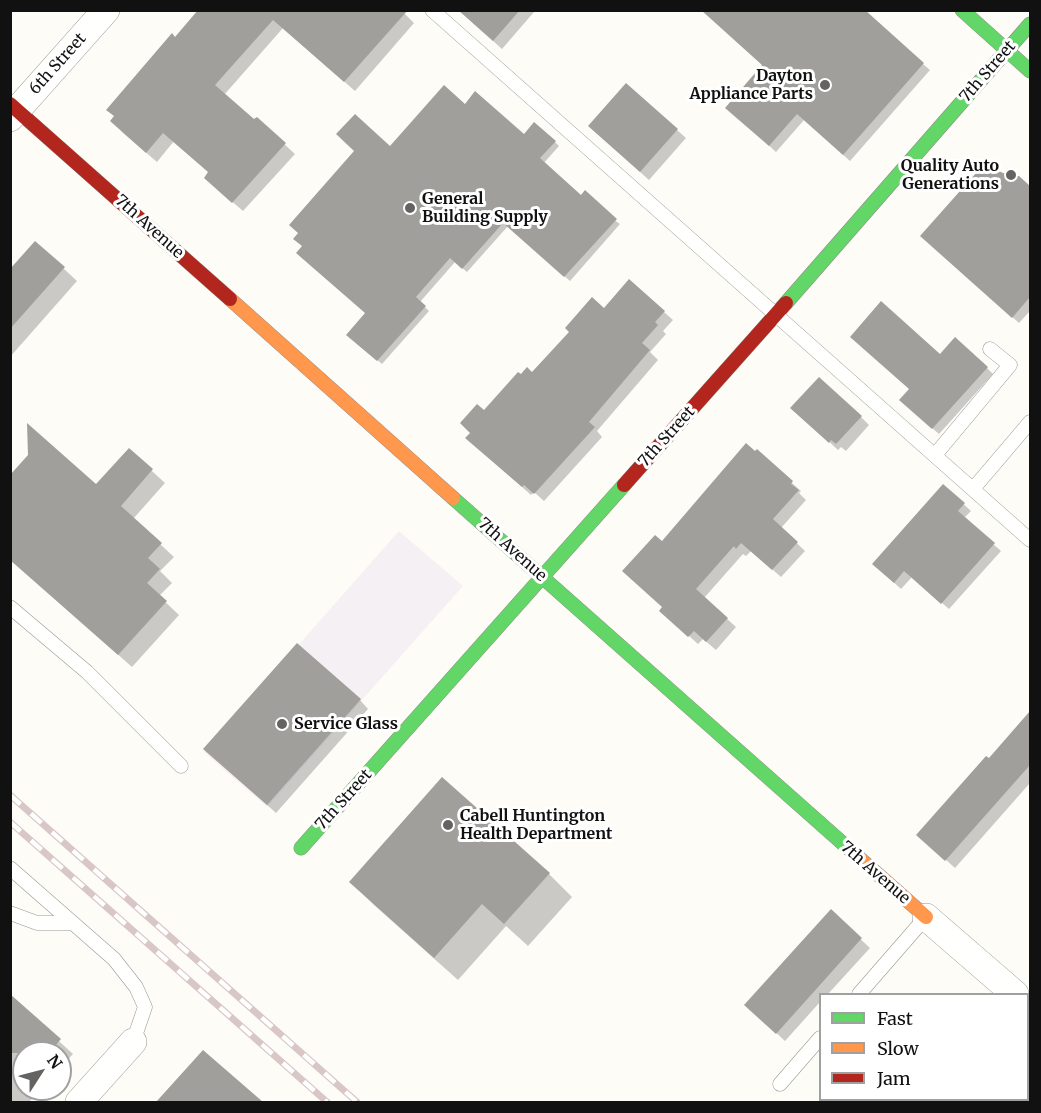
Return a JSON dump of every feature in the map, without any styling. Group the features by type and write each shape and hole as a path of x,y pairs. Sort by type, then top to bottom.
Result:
{"street":[{"name":"6th Street","path":"13,111 106,10"},
{"path":"962,10 1030,71"},
{"name":"7th Street","path":"301,848 776,314 1030,24"},
{"name":"7th Avenue","path":"13,111 1014,993"},
{"path":"79,1102 133,1042"}],"lane":[{"path":"432,10 1030,540"},
{"path":"935,454 1010,365 990,349"},
{"path":"973,489 1030,422"},
{"path":"10,607 87,672 181,766"},
{"path":"10,868 114,960 136,987 145,1007 133,1042"},
{"path":"10,913 37,923 72,923"},
{"path":"860,993 926,917"},
{"path":"780,1084 819,1039"}],"shaded area":[{"path":"399,531 463,586 267,807 204,752"}],"building":[{"path":"198,10 408,10 344,82 273,20 215,85 286,143 232,203 204,178 208,172 163,133 146,153 110,121 114,116 106,110 172,33 175,37"},
{"path":"458,10 520,10 493,41"},
{"name":"Dayton Appliance Parts","path":"701,10 865,10 924,63 843,155 797,114 769,146 725,108 762,65"},
{"path":"626,83 678,129 640,172 588,126"},
{"name":"General Building Supply","path":"444,85 465,104 475,91 524,134 534,122 556,141 540,158 581,195 585,190 617,219 564,277 503,223 462,269 450,258 416,297 426,306 377,361 346,335 365,313 296,253 302,246 293,239 298,233 289,225 354,151 336,134 355,114 390,146"},
{"path":"984,164 1003,173 1019,176 1030,186 1030,297 1012,318 920,236"},
{"path":"35,241 65,267 10,329 10,269"},
{"path":"629,279 665,311 655,322 658,325 642,343 650,350 589,422 595,427 534,494 524,485 522,487 465,438 470,433 460,423 477,404 484,410 518,372 521,374 527,367 532,372 569,332 565,328 592,297 604,308"},
{"path":"881,301 940,354 955,337 988,367 932,429 899,400 909,389 850,337"},
{"path":"819,377 862,416 836,444 831,440 829,443 790,408"},
{"path":"27,423 96,484 129,448 153,469 121,506 162,543 148,558 160,569 147,583 167,601 118,655 10,560 10,475 28,455"},
{"path":"746,443 755,451 757,449 793,481 791,484 799,490 773,519 798,542 772,570 741,543 736,549 734,546 696,589 728,618 706,642 694,631 688,637 659,611 662,607 622,571 655,535 662,541"},
{"path":"943,484 965,503 958,511 995,543 941,604 904,571 894,583 872,564"},
{"name":"Service Glass","path":"297,643 361,699 267,805 203,749"},
{"path":"1030,711 1030,765 945,861 916,835 986,756 989,758"},
{"name":"Cabell Huntington Health Department","path":"442,777 550,873 504,924 482,904 434,958 349,882"},
{"path":"831,909 862,938 776,1034 744,1005"},
{"path":"10,994 61,1039 59,1041 12,1041 12,1053 10,1053"},
{"path":"203,1050 263,1102 156,1102"}],"railway":[{"path":"10,795 357,1102"},
{"path":"10,822 327,1102"}],"traffic: fast":[{"path":"962,10 1030,71"},
{"path":"786,303 1030,24"},
{"path":"301,848 624,485"},
{"path":"453,498 857,856"}],"traffic: slow":[{"path":"230,299 453,498"},
{"path":"857,856 926,917"}],"traffic: jam":[{"path":"10,104 230,299"},
{"path":"624,485 786,303"}],"place":[{"name":"Dayton Appliance Parts","path":"825,85"},
{"name":"Quality Auto Generations","path":"1011,175"},
{"name":"General Building Supply","path":"410,208"},
{"name":"Service Glass","path":"282,724"},
{"name":"Cabell Huntington Health Department","path":"448,825"}]}
